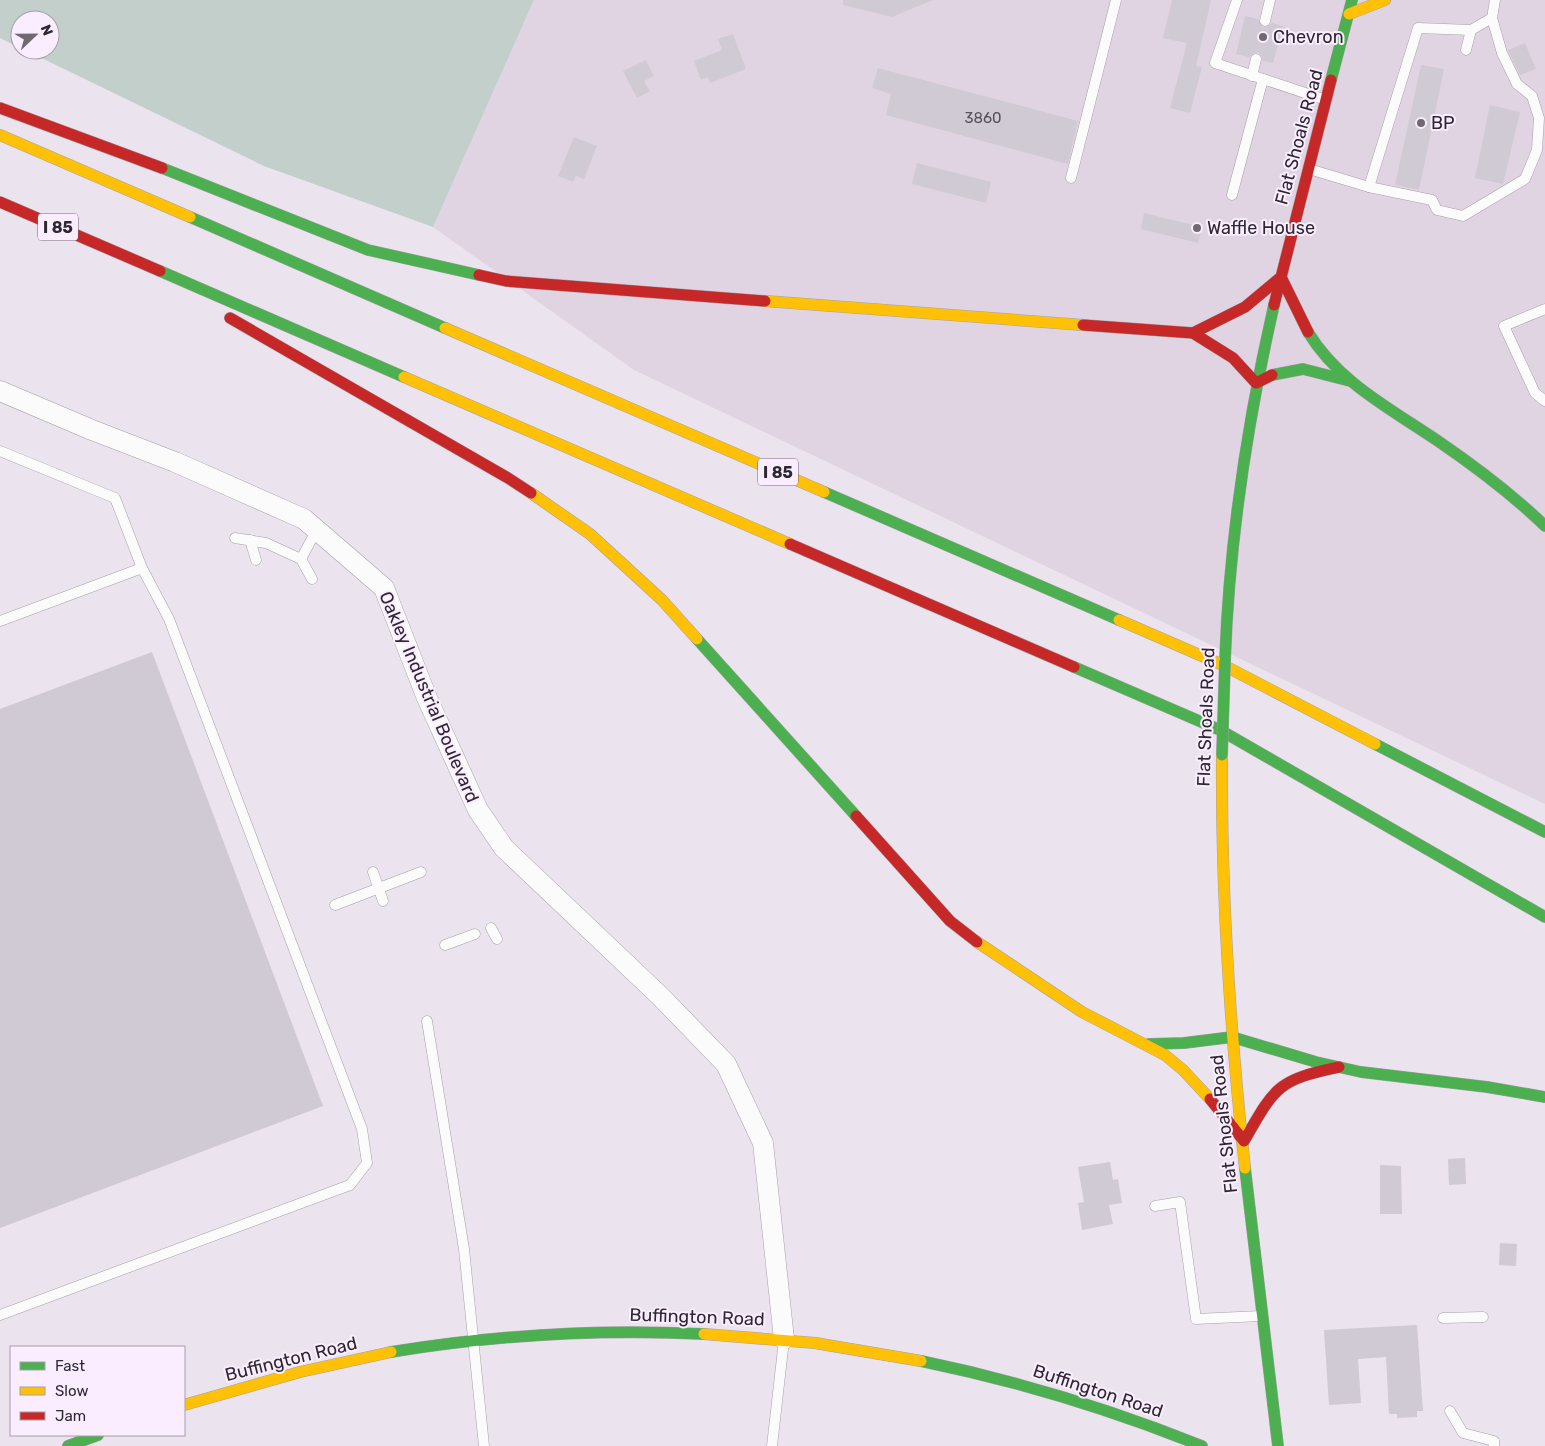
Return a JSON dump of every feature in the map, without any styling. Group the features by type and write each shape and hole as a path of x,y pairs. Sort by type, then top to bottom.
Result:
{"main road":[{"name":"Flat Shoals Road","path":"1278,1446 1232,1037 1222,901 1220,834 1227,599 1256,383 1280,277 1352,0"},
{"path":"1349,14 1385,0"},
{"path":"0,108 88,139 368,250 506,281 1193,333 1233,358 1256,383 1280,371 1300,367 1350,381"},
{"name":"I 85","path":"0,134 1225,666 1545,832"},
{"name":"I 85","path":"0,202 1220,730 1545,917"},
{"path":"116,253 201,302"},
{"path":"1193,333 1245,307 1280,277 1296,304 1306,327 1327,359 1350,381 1445,446 1524,504 1545,526"},
{"path":"218,312 508,478 590,534 662,600 950,921 994,957 1042,988 1112,1029 1149,1044 1187,1073 1244,1141 1261,1112 1286,1082 1303,1074 1339,1067"},
{"path":"1149,1044 1184,1043 1232,1037 1254,1046 1361,1072 1487,1087 1545,1097"},
{"name":"Buffington Road","path":"185,1405 297,1372 418,1348 538,1335 639,1331 784,1339 874,1351 966,1369 1052,1392 1146,1424 1202,1446"},
{"path":"68,1446 95,1436"}],"street":[{"name":"Oakley Industrial Boulevard","path":"0,391 218,481 304,519 384,588 427,698 478,810 504,848 660,996 726,1064 763,1143 784,1339"}],"lane":[{"path":"1071,178 1116,0"},
{"path":"1237,0 1215,62 1327,100"},
{"path":"1265,21 1270,0"},
{"path":"1308,169 1369,187 1432,200 1437,210 1463,216 1525,178 1538,150 1539,118 1532,96 1517,84 1502,53 1492,18 1495,0"},
{"path":"1369,187 1418,28 1471,30 1492,18"},
{"path":"1466,50 1471,30"},
{"path":"1252,76 1256,59"},
{"path":"1232,195 1263,79"},
{"path":"1545,309 1504,326 1535,393 1545,401"},
{"path":"0,450 115,498 142,568 169,618 362,1129 367,1162 350,1185 0,1315"},
{"path":"1524,504 1545,519"},
{"path":"302,559 317,530"},
{"path":"235,538 266,543 302,559 312,580"},
{"path":"250,540 256,560"},
{"path":"0,621 142,568"},
{"path":"373,872 383,901"},
{"path":"335,905 421,872"},
{"path":"491,928 497,939"},
{"path":"445,945 475,934"},
{"path":"427,1021 464,1249 484,1446"},
{"path":"1155,1206 1180,1202 1196,1319 1263,1316"},
{"path":"1443,1318 1483,1317"},
{"path":"772,1446 784,1339"},
{"path":"1450,1411 1463,1433 1494,1444"}],"shaded area":[{"path":"0,0 534,0 433,227 264,166 46,60 60,60 60,10 10,10 10,43 0,38"},
{"path":"534,0 1545,0 1545,804 634,370 433,227"}],"building":[{"path":"843,0 933,0 892,17 843,5"},
{"path":"1172,0 1211,0 1196,66 1202,67 1190,113 1170,108 1187,43 1163,38"},
{"path":"1245,16 1258,19 1263,28 1272,23 1283,26 1273,63 1263,61 1258,52 1249,57 1236,54"},
{"path":"733,34 746,69 710,83 708,77 701,80 694,61 722,50 718,39"},
{"path":"1525,43 1536,69 1520,75 1508,50"},
{"path":"646,60 654,76 644,81 650,91 637,98 623,71"},
{"path":"1421,65 1444,69 1419,190 1395,185"},
{"path":"878,68 1078,121 1068,164 886,115 891,94 872,88"},
{"path":"1490,105 1520,112 1503,184 1475,178"},
{"path":"574,137 597,146 584,179 576,176 573,182 558,176"},
{"path":"917,163 991,182 986,203 912,184"},
{"path":"1144,213 1202,227 1198,243 1141,229"},
{"path":"152,652 323,1106 0,1228 0,709"},
{"path":"1465,1158 1466,1184 1449,1185 1448,1159"},
{"path":"1110,1162 1113,1180 1118,1179 1122,1203 1109,1205 1113,1224 1082,1230 1078,1203 1084,1202 1078,1167"},
{"path":"1380,1165 1401,1166 1402,1214 1380,1214"},
{"path":"1500,1243 1517,1244 1516,1266 1499,1265"},
{"path":"1417,1325 1423,1411 1417,1411 1417,1417 1397,1418 1397,1414 1389,1414 1386,1357 1358,1359 1361,1403 1329,1405 1324,1330"}],"traffic: fast":[{"path":"1331,80 1352,0"},
{"path":"162,168 368,250 479,275"},
{"path":"190,217 445,328"},
{"path":"160,271 404,377"},
{"path":"1225,661 1235,527 1241,482 1256,392 1274,305"},
{"path":"1308,332 1320,350 1350,380 1384,406 1480,471 1545,526"},
{"path":"1272,375 1303,369 1350,381"},
{"path":"824,492 1119,620"},
{"path":"697,639 856,816"},
{"path":"1222,755 1225,661"},
{"path":"1074,667 1220,730 1545,917"},
{"path":"1375,744 1545,832"},
{"path":"1149,1044 1184,1043 1232,1037 1316,1062 1361,1072 1487,1087 1545,1097"},
{"path":"1245,1168 1278,1446"},
{"path":"391,1352 469,1341 547,1335 625,1332 704,1334"},
{"path":"921,1361 1063,1397 1133,1420 1202,1446"},
{"path":"68,1446 95,1436"}],"traffic: slow":[{"path":"1349,14 1385,0"},
{"path":"0,135 190,217"},
{"path":"765,301 1083,325"},
{"path":"445,328 824,492"},
{"path":"404,377 790,544"},
{"path":"531,493 590,534 662,600 697,639"},
{"path":"1119,620 1225,666 1375,744"},
{"path":"1222,755 1225,910 1235,1065 1245,1168"},
{"path":"977,942 1082,1012 1165,1055 1183,1070 1210,1099"},
{"path":"704,1334 815,1343 921,1361"},
{"path":"185,1405 300,1372 391,1352"}],"traffic: jam":[{"path":"1274,305 1331,80"},
{"path":"0,108 162,168"},
{"path":"0,202 160,271"},
{"path":"479,275 506,281 765,301"},
{"path":"1193,333 1245,307 1281,277 1308,332"},
{"path":"230,318 531,493"},
{"path":"1083,325 1193,333 1233,358 1256,383 1272,375"},
{"path":"790,544 1074,667"},
{"path":"856,816 950,921 977,942"},
{"path":"1210,1099 1244,1141 1263,1108 1280,1089 1302,1076 1339,1067"}],"place":[{"name":"Chevron","path":"1263,37"},
{"name":"BP","path":"1421,123"},
{"name":"Waffle House","path":"1197,228"}]}
